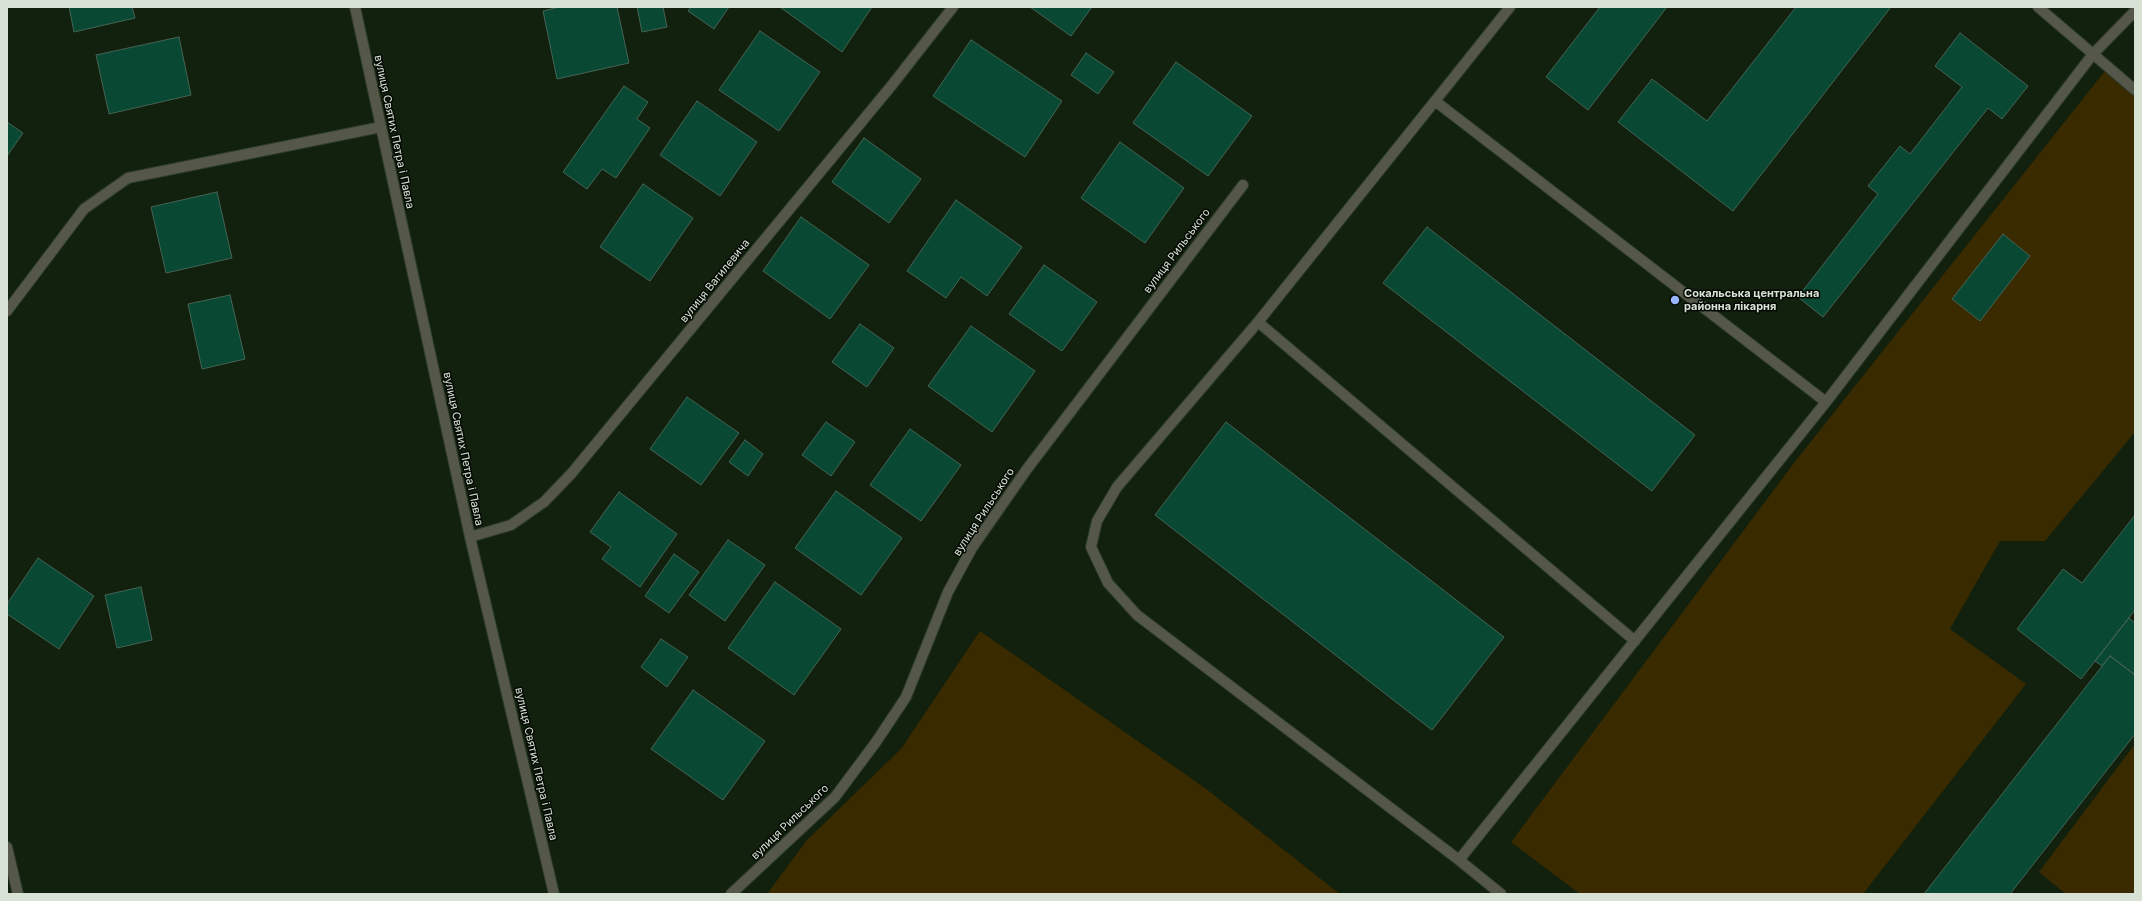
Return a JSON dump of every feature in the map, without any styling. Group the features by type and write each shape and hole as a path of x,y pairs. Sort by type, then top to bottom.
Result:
{"street":[{"name":"вулиця Святих Петра і Павла","path":"355,7 470,537 554,894"},
{"name":"вулиця Вагилевича","path":"470,537 511,525 544,502 571,474 892,85 953,7"},
{"path":"1501,894 1459,860 1137,615 1108,583 1091,547 1097,521 1117,487 1258,322 1510,7"},
{"path":"2038,7 2135,90"},
{"path":"1459,860 1826,402 2093,54 2135,11"},
{"path":"1435,101 1826,402"},
{"path":"7,311 84,209 128,178 380,127"},
{"name":"вулиця Рильського","path":"731,894 835,797 876,742 906,697 948,592 972,548 1027,469 1243,185"},
{"path":"1258,322 1635,640"},
{"path":"7,847 18,894"}],"shaded area":[{"path":"2105,71 2135,96 2135,432 2045,541 2000,541 1950,629 2026,684 1863,894 1580,894 1511,842 1797,459"},
{"path":"980,631 1205,788 1340,894 767,894 807,840 901,749"},
{"path":"2135,744 2135,894 2066,894 2039,872"}],"building":[{"path":"69,7 132,7 135,18 74,32"},
{"path":"559,7 617,7 629,63 557,79 543,11"},
{"path":"637,7 663,7 667,27 642,32"},
{"path":"691,7 729,7 714,29 688,11"},
{"path":"780,7 872,7 842,52"},
{"path":"1030,7 1092,7 1071,36"},
{"path":"1600,7 1667,7 1588,110 1546,77"},
{"path":"1796,7 1891,7 1733,211 1618,122 1652,79 1707,121"},
{"path":"760,31 820,72 779,131 719,90"},
{"path":"1960,33 2028,86 2002,119 1988,108 1823,317 1798,297 1878,194 1868,186 1900,146 1910,154 1962,87 1935,66"},
{"path":"179,37 191,95 109,114 96,55"},
{"path":"971,40 1062,101 1025,157 933,96"},
{"path":"1086,53 1114,72 1098,94 1071,75"},
{"path":"1176,62 1252,116 1208,176 1133,123"},
{"path":"624,86 648,102 637,119 650,128 616,178 602,169 587,189 563,172"},
{"path":"697,101 757,142 720,196 660,155"},
{"path":"7,122 23,133 7,156"},
{"path":"864,138 921,179 889,223 832,182"},
{"path":"1120,142 1184,188 1145,243 1081,198"},
{"path":"643,184 693,218 650,281 600,247"},
{"path":"217,192 232,258 166,273 151,207"},
{"path":"956,200 1022,247 987,296 961,277 946,298 907,271"},
{"path":"801,217 869,265 830,319 763,271"},
{"path":"1427,227 1695,435 1652,491 1383,283"},
{"path":"2003,234 2030,256 1980,321 1952,299"},
{"path":"1044,265 1097,302 1062,351 1009,314"},
{"path":"230,295 245,359 202,369 188,304"},
{"path":"860,324 894,348 867,387 832,362"},
{"path":"971,326 1035,371 992,432 928,386"},
{"path":"687,397 739,433 701,485 650,449"},
{"path":"826,422 855,442 831,476 802,455"},
{"path":"1226,422 1504,637 1432,730 1155,515"},
{"path":"910,429 961,465 921,521 870,485"},
{"path":"745,440 763,454 748,476 729,462"},
{"path":"836,491 902,538 861,595 795,548"},
{"path":"619,492 677,534 640,587 602,559 611,547 590,532"},
{"path":"2135,515 2135,610 2081,679 2017,629 2063,569 2082,583"},
{"path":"728,540 765,565 725,621 689,595"},
{"path":"674,554 699,572 669,613 645,596"},
{"path":"38,558 94,596 59,649 7,614 7,604"},
{"path":"775,582 841,629 794,695 728,648"},
{"path":"141,587 152,640 117,648 105,595"},
{"path":"2129,618 2135,623 2135,675 2110,656 2102,666 2095,661"},
{"path":"661,639 688,657 667,687 641,667"},
{"path":"2110,656 2135,675 2135,734 2010,894 1924,894"},
{"path":"693,690 765,741 723,800 651,749"}],"place":[{"name":"Сокальська центральна районна лікарня","path":"1675,300"}]}
